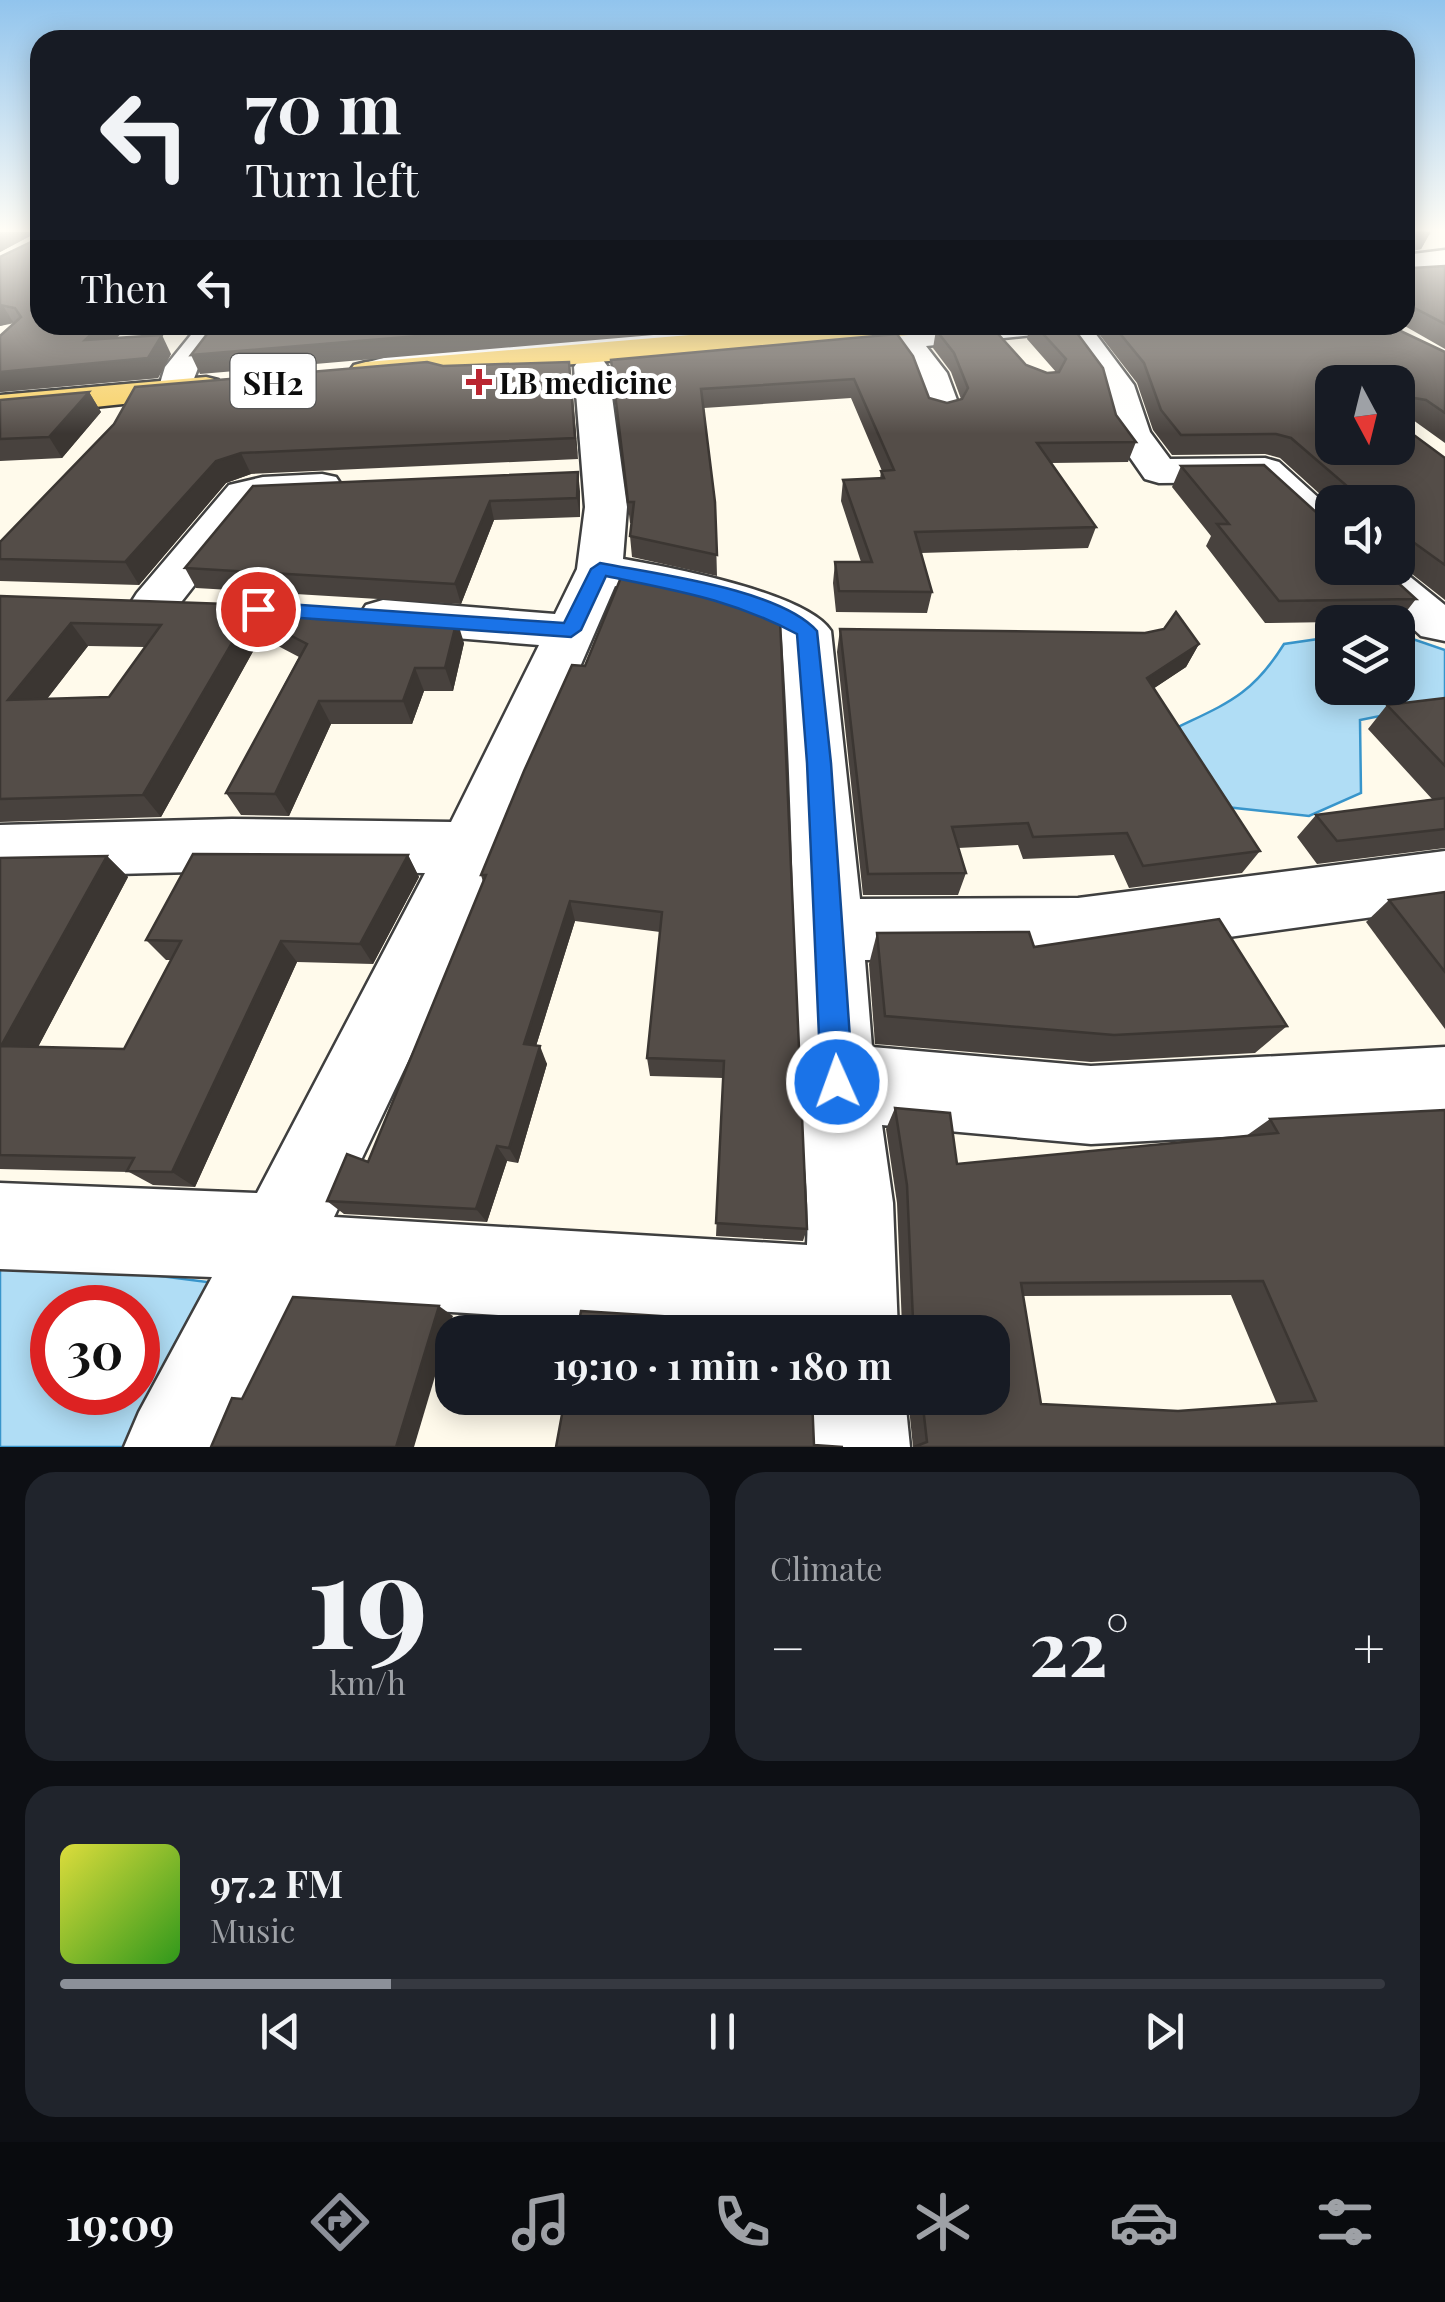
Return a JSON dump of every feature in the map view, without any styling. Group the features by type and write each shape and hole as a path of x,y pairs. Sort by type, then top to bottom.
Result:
{"main road":[{"name":"SH2","path":"330,376 568,362 878,335"},
{"name":"SH2","path":"0,406 233,384"}],"street":[{"path":"175,390 182,368 208,335"},
{"path":"369,372 425,357 659,335"},
{"path":"174,1447 394,1010 600,569 606,507 580,474 568,362 878,335"},
{"path":"913,335 942,408"},
{"path":"936,335 1008,344 1025,335"},
{"path":"1080,335 1117,385 1132,433 1159,471 1265,470 1315,517"},
{"path":"110,435 132,394"},
{"path":"213,607 135,604 244,494 263,489 353,485"},
{"path":"0,1226 275,1246 850,1312 851,1203 837,1082 830,930 826,631 726,594 600,569"},
{"path":"1391,585 1438,626 1445,625"},
{"path":"331,612 571,630"},
{"path":"0,851 232,844 470,848"},
{"path":"830,930 1078,928 1445,880"},
{"path":"837,1082 1091,1105 1445,1086"},
{"path":"858,1415 860,1447"}],"water":[{"path":"1315,639 1315,705 1415,705 1415,640 1445,650 1445,703 1360,720 1361,793 1309,816 1226,807 1172,730 1248,688 1284,644"},
{"path":"58,1263 215,1283 160,1384 160,1285 30,1285 30,1415 143,1415 126,1447 0,1447 0,1267"}],"building":[{"path":"0,300 30,300 30,335 90,335 85,340 162,335 148,358 0,372 0,336 21,317 15,308 0,305"},
{"path":"1415,300 1445,300 1445,324 1415,308"},
{"path":"206,335 430,335 191,355"},
{"path":"898,335 913,356 929,398 947,403 962,399 968,388 954,353 940,335 999,335 1026,365 1047,373 1059,372 1066,359 1044,335 1078,335 1103,368 1116,415 1136,442 1037,443 1096,527 915,532 932,592 839,591 835,562 872,562 843,480 884,478 881,471 894,470 854,379 701,389 715,502 717,555 630,536 634,502 628,502 611,360"},
{"path":"1121,335 1409,335 1445,352 1445,413 1426,400 1415,398 1415,365 1315,365 1315,459 1291,438 1276,434 1181,435 1161,410 1144,363"},
{"path":"427,362 443,366 569,362 575,438 241,453 216,461 125,562 0,559 0,542 114,424 135,387"},
{"path":"89,392 49,437 0,439 0,400"},
{"path":"1415,436 1445,458 1445,565 1415,543 1415,485 1346,485 1322,465 1415,465"},
{"path":"1264,465 1315,511 1315,585 1401,585 1416,599 1279,601 1217,524 1229,524 1181,466"},
{"path":"578,472 577,498 490,501 455,584 185,568 253,486"},
{"path":"624,570 713,590 718,592 718,598 736,600 780,619 807,1229 716,1223 724,1061 647,1058 662,912 570,901 524,1044 540,1046 509,1148 497,1146 476,1209 327,1201 347,1154 368,1162 486,875 481,875 524,771 572,665 585,666"},
{"path":"0,596 281,606 457,620 445,668 415,668 403,701 319,701 275,794 226,793 307,644 249,614 143,795 0,799","holes":["71,623 161,625 109,697 8,700"]},
{"path":"1176,612 1199,644 1147,678 1260,851 1143,866 1127,833 1033,837 1028,823 952,827 966,873 868,874 840,629 1145,633 1164,629"},
{"path":"1445,698 1445,766 1387,705 1415,705 1415,702"},
{"path":"1445,798 1445,829 1337,841 1316,815"},
{"path":"193,854 408,855 360,944 281,941 172,1172 127,1171 134,1158 0,1155 0,858 107,856 1,1046 124,1049 181,941 146,940"},
{"path":"1445,892 1445,972 1389,900"},
{"path":"1219,919 1287,1026 1114,1035 885,1016 877,933 1029,932 1034,947"},
{"path":"895,1108 950,1113 957,1164 1278,1133 1270,1119 1445,1110 1445,1447 914,1447 927,1442 924,1415 1010,1415 1010,1315 913,1315 907,1185","holes":["1263,1281 1316,1401 1178,1411 1041,1404 1021,1283"]},
{"path":"293,1297 439,1306 396,1447 211,1447 232,1398 242,1399"},
{"path":"581,1311 644,1315 580,1315"},
{"path":"562,1415 813,1415 814,1445 843,1447 556,1447"}],"place":[{"name":"LB medicine","path":"479,382"}],"route":[{"path":"258,609 571,630 600,569 726,594 760,606 806,631 819,763 837,1082"}]}
